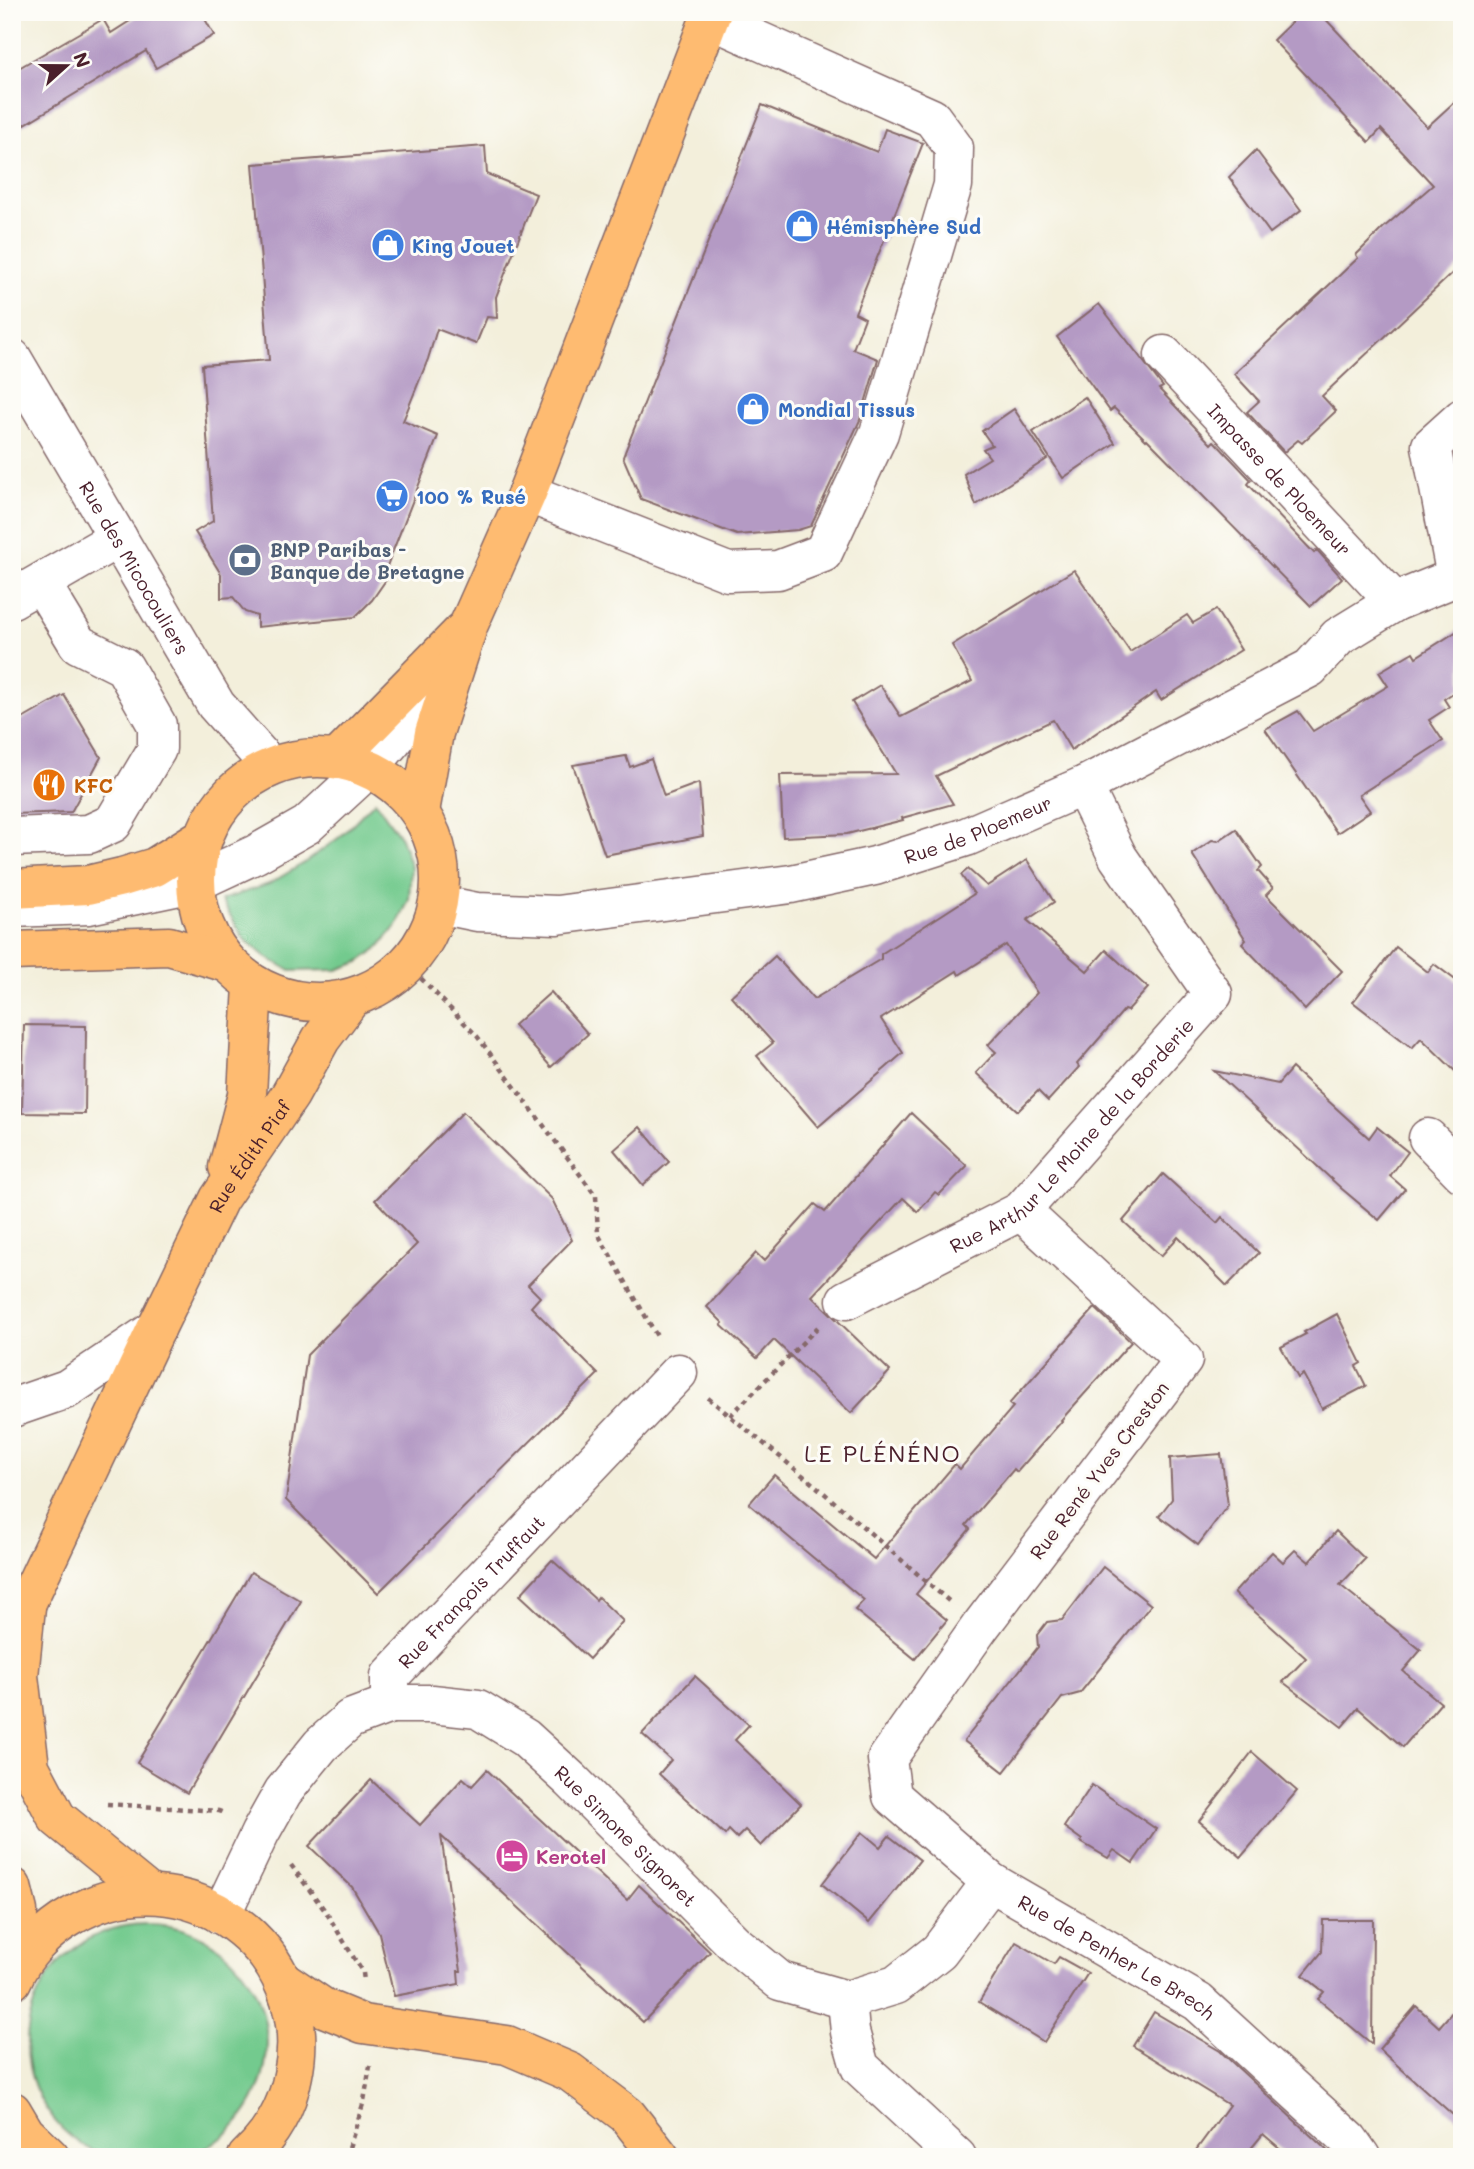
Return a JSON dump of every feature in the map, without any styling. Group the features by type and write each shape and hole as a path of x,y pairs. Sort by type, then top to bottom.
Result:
{"main road":[{"path":"420,812 434,733 469,624 527,493 711,15"},
{"path":"353,764 469,624"},
{"path":"12,951 169,946 241,974 284,999 317,1003 351,999 381,986 407,964 427,936 438,905 440,873 434,841 420,812 397,787 353,764 303,758 270,766 242,783 218,807 203,837 194,883 197,904 208,936 241,974"},
{"path":"12,889 88,885 155,867 203,837"},
{"name":"Rue Édith Piaf","path":"219,1199 247,1095 241,974"},
{"name":"Rue Édith Piaf","path":"219,1199 289,1095 321,1039 351,999"},
{"path":"150,1894 57,1818 30,1767 19,1676 19,1618 219,1199"},
{"path":"12,1887 18,1911 15,1974"},
{"path":"15,1974 52,1928 89,1906 124,1896 150,1894 192,1901 230,1919 260,1945 284,1981 293,2010 298,2052 289,2098 256,2154"},
{"path":"284,1981 324,2008 363,2024 507,2045 570,2072 627,2115 660,2157"},
{"path":"12,2110 25,2133 50,2157"}],"street":[{"path":"527,493 728,572 778,569 823,553 879,433 953,185 954,148 932,118 711,15"},
{"name":"Impasse de Ploemeur","path":"1164,355 1395,602"},
{"name":"Rue des Micocouliers","path":"12,358 216,705 270,766"},
{"path":"1459,577 1431,446 1462,418"},
{"path":"12,837 89,834 113,822 157,749 157,725 124,667 78,644 27,591 118,538"},
{"name":"Rue de Ploemeur","path":"438,905 477,912 557,915 790,884 875,866 966,837 1083,786 1310,668 1338,637 1395,602 1459,577"},
{"path":"12,908 89,905 194,883 256,854 307,825 353,764"},
{"name":"Rue Arthur Le Moine de la Borderie","path":"846,1300 1021,1211 1213,994 1118,857 1083,786"},
{"path":"88,885 135,894"},
{"path":"1428,1138 1462,1174"},
{"name":"Rue René Yves Creston","path":"887,1759 980,1627 1183,1360 1021,1211"},
{"path":"12,1408 67,1389 156,1329"},
{"name":"Rue François Truffaut","path":"390,1704 390,1676 678,1373"},
{"path":"221,1915 283,1792 321,1745 350,1718 390,1704"},
{"name":"Rue Simone Signoret","path":"390,1704 432,1704 478,1709 525,1738 571,1780 734,1943 771,1974 780,1981 847,2000"},
{"name":"Rue de Penher Le Brech","path":"887,1759 892,1796 992,1882 1198,2002 1349,2140 1361,2157"},
{"path":"957,2157 860,2067 850,2032 847,2000 896,1985 939,1951 992,1882"}],"path":[{"path":"407,964 477,1036 596,1196 598,1234 678,1373 980,1627"},
{"path":"730,1416 846,1300"}],"green space":[{"path":"375,801 401,838 411,867 409,899 398,924 379,947 359,962 337,970 291,971 266,957 244,939 221,900 269,884 304,863 341,836"},
{"path":"135,1924 159,1924 204,1938 232,1959 247,1977 258,1998 265,2021 265,2067 258,2090 247,2111 232,2129 204,2150 182,2159 159,2164 135,2164 90,2150 71,2137 54,2120 41,2101 32,2079 27,2056 27,2032 41,1987 54,1968 71,1951 90,1938 112,1929"}],"building":[{"path":"144,12 201,12 214,35 156,68 146,51 12,132 12,72 103,19 111,33"},
{"path":"1302,12 1319,12 1427,127 1462,95 1462,264 1322,396 1336,411 1302,443 1298,440 1284,452 1247,412 1259,401 1234,374 1358,258 1356,255 1383,228 1433,185 1381,129 1369,142 1273,40"},
{"path":"762,105 877,152 885,129 923,143 855,313 865,318 853,349 878,359 860,420 811,526 798,530 737,535 641,499 623,457"},
{"path":"485,146 487,174 536,194 496,297 497,318 487,317 476,344 437,329 403,421 438,436 387,566 388,577 372,600 355,617 257,627 257,616 245,612 233,597 221,598 221,574 195,532 213,521 202,365 269,360 253,164"},
{"path":"1256,150 1301,210 1270,233 1229,177"},
{"path":"1099,304 1163,387 1159,389 1211,444 1214,441 1251,480 1248,484 1314,553 1317,550 1342,578 1311,606 1147,439 1114,408 1110,411 1057,337"},
{"path":"1085,397 1115,443 1063,478 1033,432"},
{"path":"1014,409 1047,459 976,505 964,474 990,458 983,449 992,445 982,431"},
{"path":"1074,570 1130,652 1187,615 1193,623 1216,610 1241,650 1161,700 1156,692 1071,750 1053,720 936,776 953,804 847,834 783,837 780,775 896,774 852,702 880,685 901,717 972,681 952,645"},
{"path":"1462,628 1462,687 1444,699 1449,707 1429,720 1443,741 1359,795 1370,811 1337,833 1265,729 1298,711 1313,731 1388,686 1379,672 1413,652 1416,657"},
{"name":"KFC","path":"64,695 101,757 71,812 12,814 12,725"},
{"path":"626,756 630,767 651,759 664,796 699,783 703,836 605,855 573,765"},
{"path":"1236,829 1262,867 1258,871 1273,888 1266,895 1342,971 1305,1010 1242,944 1246,940 1192,854 1212,840 1218,841"},
{"path":"1027,860 1054,902 1027,920 1087,971 1106,950 1148,988 1127,1011 1124,1010 1048,1101 1038,1091 1018,1111 976,1073 996,1052 988,1045 1037,993 1006,945 959,975 957,971 881,1019 903,1053 818,1127 757,1056 773,1043 731,996 775,956 814,999 881,959 881,954 974,894 961,875 968,869 987,886"},
{"path":"1396,947 1428,972 1434,964 1462,985 1462,1078 1421,1038 1412,1048 1353,1002"},
{"path":"551,992 588,1034 551,1067 514,1025"},
{"path":"24,1025 86,1026 85,1114 22,1113"},
{"path":"1292,1068 1369,1138 1377,1127 1408,1152 1390,1176 1405,1189 1379,1220 1214,1071 1278,1084"},
{"path":"463,1112 552,1199 572,1240 528,1285 540,1297 531,1307 598,1374 378,1593 286,1500 307,1355 417,1244 375,1200"},
{"path":"911,1113 967,1166 939,1195 935,1192 918,1212 903,1198 812,1296 890,1371 851,1413 774,1340 757,1358 721,1325 723,1323 707,1307 756,1253 764,1261 815,1204 825,1212"},
{"path":"640,1127 669,1162 643,1185 614,1150"},
{"path":"1163,1174 1217,1223 1222,1217 1259,1253 1227,1286 1178,1237 1161,1256 1123,1221"},
{"path":"1095,1308 1131,1342 1017,1472 1014,1469 966,1525 970,1529 916,1594 947,1620 915,1659 855,1610 864,1600 749,1504 774,1475 874,1559 955,1464 960,1469 1013,1407 1009,1404"},
{"path":"1337,1314 1361,1363 1356,1366 1366,1386 1322,1409 1303,1374 1298,1378 1281,1347"},
{"path":"1221,1454 1228,1505 1198,1545 1159,1516 1172,1499 1170,1458"},
{"path":"1336,1531 1365,1559 1340,1585 1421,1650 1403,1671 1441,1703 1403,1747 1358,1708 1342,1727 1283,1682 1306,1658 1234,1593 1272,1552 1283,1562 1295,1550 1309,1562"},
{"path":"552,1560 623,1621 589,1659 520,1595"},
{"path":"1103,1567 1151,1605 1080,1693 1062,1698 1004,1772 964,1741 1038,1647 1037,1635 1047,1622 1062,1620"},
{"path":"251,1572 301,1601 187,1793 137,1763"},
{"path":"695,1676 749,1725 735,1740 801,1804 761,1846 745,1830 737,1838 729,1830 725,1835 659,1774 671,1760 642,1734"},
{"path":"1252,1752 1297,1791 1241,1857 1199,1821"},
{"path":"487,1770 627,1900 639,1885 710,1952 643,2022 441,1836 461,1971 458,1971 459,1984 394,1996 379,1933 352,1887 309,1846 371,1780 420,1825 463,1778 472,1786"},
{"path":"1092,1785 1156,1829 1133,1863 1114,1850 1108,1858 1081,1842 1082,1840 1064,1827"},
{"path":"862,1832 880,1847 889,1836 920,1860 869,1923 822,1884"},
{"path":"1323,1920 1373,1920 1372,2044 1318,1999 1324,1992 1303,1975 1322,1952"},
{"path":"1016,1942 1054,1964 1059,1957 1088,1973 1044,2042 979,2002"},
{"path":"1462,2001 1462,2123 1379,2049 1416,2006 1439,2027"},
{"path":"1154,2012 1220,2051 1334,2157 1290,2157 1263,2134 1244,2157 1191,2157 1229,2105 1133,2046"}],"place":[{"name":"Hémisphère Sud","path":"802,226"},
{"name":"King Jouet","path":"388,245"},
{"name":"Mondial Tissus","path":"753,409"},
{"name":"100 % Rusé","path":"392,496"},
{"name":"BNP Paribas - Banque de Bretagne","path":"245,560"},
{"name":"KFC","path":"49,785"},
{"name":"Kerotel","path":"512,1856"}],"district":[{"name":"LE PLÉNÉNO","path":"883,1453"}]}
